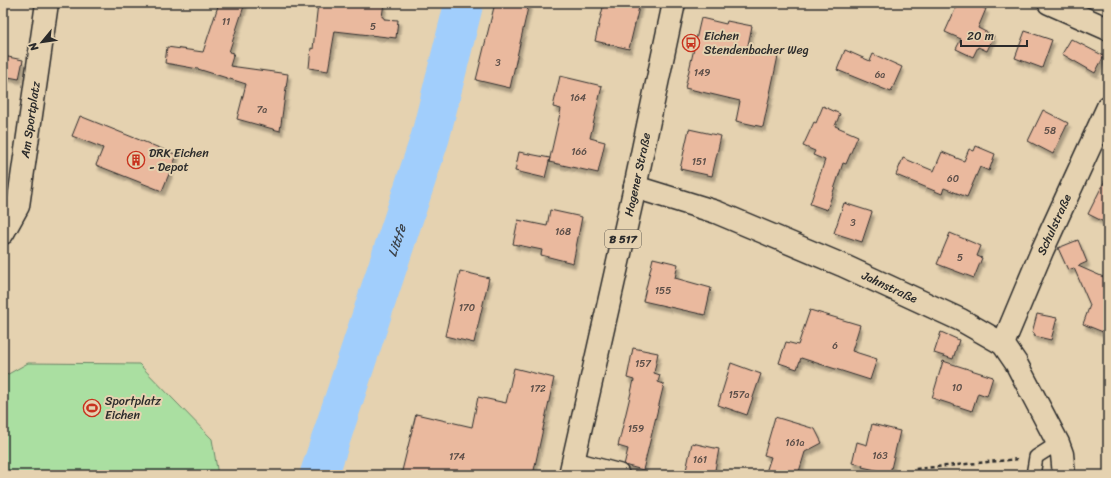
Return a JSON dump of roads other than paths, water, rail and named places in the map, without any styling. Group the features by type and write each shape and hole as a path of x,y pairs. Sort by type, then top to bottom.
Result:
{"street":[{"name":"Am Sportplatz","path":"3,233 18,206 47,3"},
{"name":"Hagener Straße","path":"618,475 572,469 635,187 674,3"},
{"path":"1050,3 1108,29"},
{"name":"Schulstraße","path":"1003,344 1042,251 1108,107"},
{"name":"Jahnstraße","path":"635,187 716,212 842,265 960,320 1003,344 1016,363 1058,443 1062,454 1064,475"}],"lane":[{"path":"1033,475 1036,458 1058,443"}],"waterway":[{"name":"Littfe","path":"319,475 430,138 464,3"}],"place":[{"name":"Eichen Stendenbacher Weg","path":"691,43"},
{"name":"DRK Eichen - Depot","path":"136,160"},
{"name":"Sportplatz Eichen","path":"92,408"}]}
